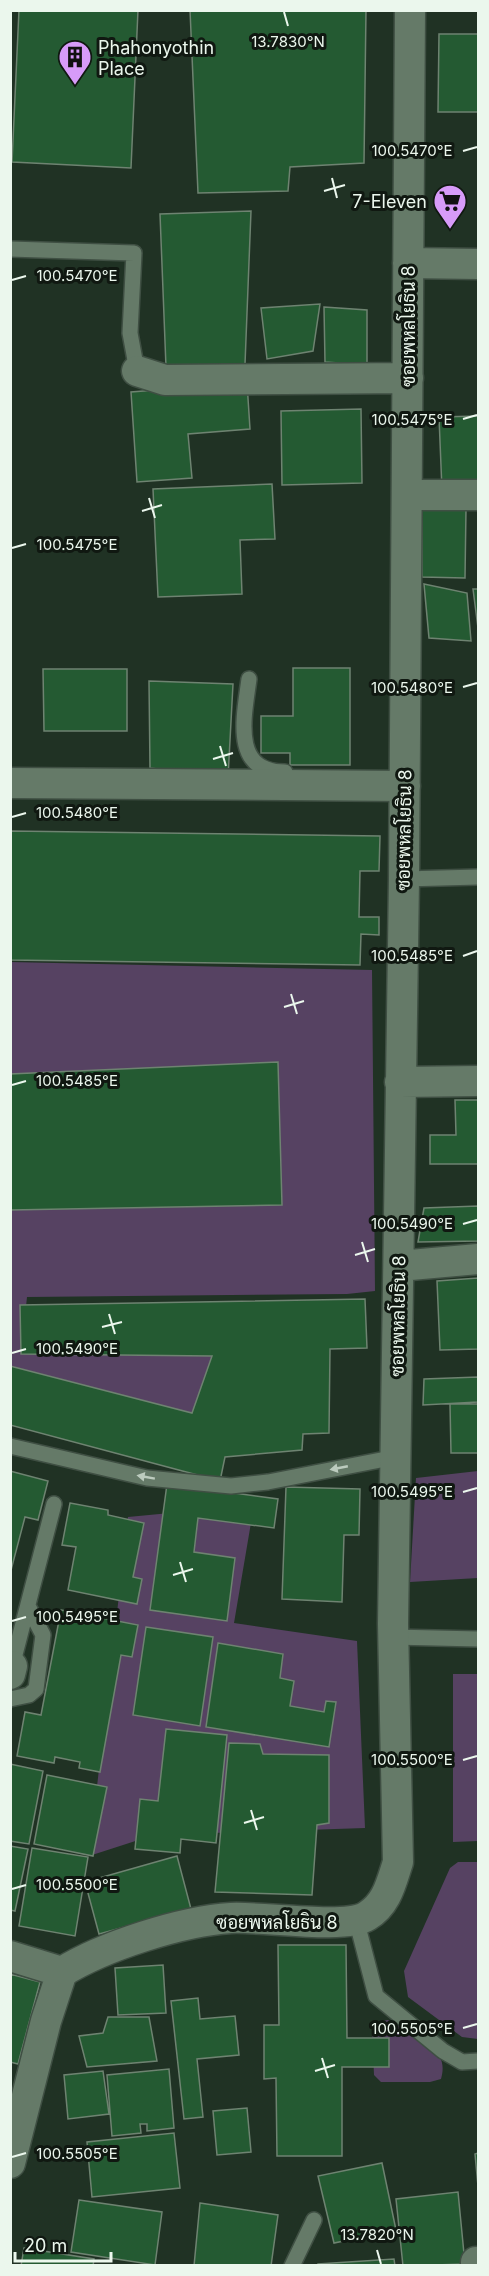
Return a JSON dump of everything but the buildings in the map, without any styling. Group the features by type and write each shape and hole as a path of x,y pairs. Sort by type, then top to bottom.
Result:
{"street":[{"name":"ซอยพหลโยธิน 8","path":"62,1972 86,1957 172,1928 231,1918 345,1922 367,1917 386,1900 398,1862 393,1637 404,879 410,10"},
{"path":"408,263 478,264"},
{"path":"137,371 165,380 408,378"},
{"path":"407,495 478,495"},
{"path":"10,783 405,779"},
{"path":"400,1082 478,1081"},
{"path":"399,1266 478,1259"},
{"path":"10,1956 62,1972 46,2020 10,2163"}],"lane":[{"path":"10,249 134,253 130,333 137,371"},
{"path":"249,679 244,716 247,754 268,772 405,779"},
{"path":"404,879 478,878"},
{"path":"10,1446 147,1478 231,1486 268,1482 396,1457"},
{"path":"11,1670 54,1504"},
{"path":"10,1699 29,1695 36,1689 43,1635 28,1606"},
{"path":"393,1637 478,1639"},
{"path":"356,1919 376,1996 443,2050 462,2062 478,2061"},
{"path":"292,2265 314,2220"}],"shaded area":[{"path":"10,962 372,970 375,1291 347,1294 27,1297 21,1354 212,1356 192,1413 11,1366"},
{"path":"478,1471 478,1578 410,1582 416,1478"},
{"path":"254,1505 234,1623 357,1641 365,1828 154,1835 89,1856 128,1517"},
{"path":"453,1674 478,1674 478,1841 453,1842"},
{"path":"458,1862 478,1862 478,2039 462,2037 408,1997 404,1971 450,1868"},
{"path":"388,2020 415,2036 439,2056 443,2068 441,2079 430,2082 381,2082 374,2075 372,2028 377,2022"}],"place":[{"name":"Phahonyothin Place","path":"75,86"},
{"name":"7-Eleven","path":"450,230"}]}
